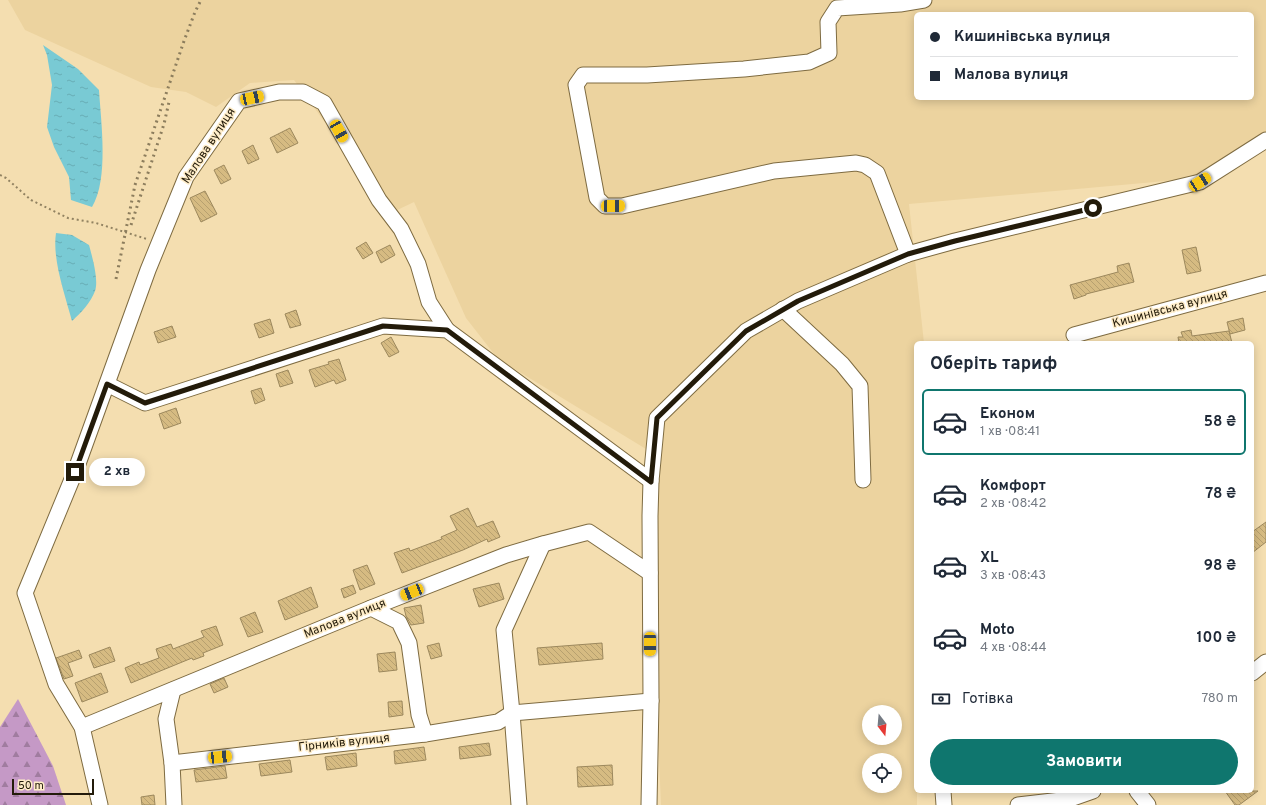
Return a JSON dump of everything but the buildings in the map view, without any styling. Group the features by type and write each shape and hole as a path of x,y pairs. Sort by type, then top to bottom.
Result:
{"street":[{"path":"908,254 877,173 865,165 856,163 774,171 622,206 605,206 597,198 576,85 583,75 647,75 744,69 809,62 829,53 828,22 837,8 900,4 924,0"},
{"name":"Малова вулиця","path":"100,805 82,727 56,684 25,593 75,472 148,270 186,177 239,101 279,92 303,92 324,103 379,200 401,229 418,264 428,302 447,330 651,482"},
{"path":"648,805 651,701 651,482 657,418 746,331 798,301 908,254 955,241 1200,182 1266,140"},
{"name":"Кишинівська вулиця","path":"1074,335 1266,283"},
{"path":"784,309 842,364 860,386 863,480"},
{"path":"107,384 145,403 383,326 447,330"},
{"name":"Малова вулиця","path":"82,727 371,608 506,555 543,544 589,532 650,573"},
{"path":"519,805 504,630 543,544"},
{"path":"371,608 399,622 409,643 419,714 424,734"},
{"path":"1254,671 1266,662"},
{"path":"173,690 166,719 172,763 174,805"},
{"name":"Гірників вулиця","path":"172,763 424,734 498,722 512,713 651,701"},
{"path":"943,793 944,805"},
{"path":"1018,805 1070,799 1087,793"},
{"path":"1139,793 1148,805"}],"path":[{"path":"0,175 6,178 31,200 68,218 96,223 146,238 158,244"}],"shaded area":[{"path":"8,0 1266,0 1266,135 1199,178 909,204 924,341 914,341 914,793 917,793 917,805 661,805 646,449 498,359 466,318 414,202 391,213 294,80 250,83 216,107 186,92 151,87 25,30"}],"green space":[{"path":"18,699 53,766 66,805 0,805 0,727"}],"water":[{"path":"43,45 78,69 99,90 103,150 101,182 92,207 71,200 69,177 54,147 47,127 52,85 47,55"},
{"path":"56,233 72,235 89,245 95,268 95,291 85,307 72,321 57,265 55,243"}],"railway":[{"path":"116,279 135,185 184,41 201,0"},
{"path":"131,225 164,124 169,102"}],"route":[{"path":"75,472 107,384 145,403 383,326 447,330 651,482 657,418 746,331 798,301 908,254 955,241 1093,208"}]}
